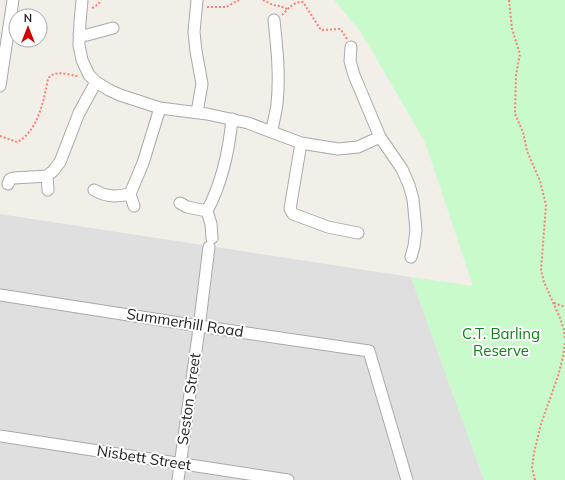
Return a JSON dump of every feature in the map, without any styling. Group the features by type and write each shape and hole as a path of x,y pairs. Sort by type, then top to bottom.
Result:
{"street":[{"path":"0,86 13,0"},
{"path":"82,0 79,34 79,45 82,60 89,75 96,82 109,90 160,108 197,112 248,123 301,143 338,149 358,147 380,137"},
{"path":"196,4 194,32 202,84 197,112"},
{"path":"272,131 278,90 275,22"},
{"path":"79,34 87,35 113,28"},
{"path":"351,47 350,61 354,75 380,137 402,168 409,185 413,199 416,230 411,257"},
{"path":"8,184 10,179 47,176 53,171 60,162 79,113 96,82"},
{"path":"134,206 130,194 143,163 160,108"},
{"path":"180,203 207,211 216,191 223,168 230,140 232,119"},
{"path":"301,143 290,209 293,214 328,227 358,233"},
{"path":"47,176 48,190"},
{"path":"94,190 100,194 113,197 130,194"},
{"name":"Seston Street","path":"178,480 211,242 210,217 207,211"},
{"name":"Summerhill Road","path":"0,295 369,351 407,480"},
{"name":"Nisbett Street","path":"0,436 288,480"}],"path":[{"path":"196,4 226,7 239,0"},
{"path":"263,0 287,9"},
{"path":"509,0 512,29 520,54 516,75 515,114 523,132 527,151 540,180 546,205 541,270 544,282 564,330 565,340 563,357 558,376 541,424 534,453 532,468 535,480"},
{"path":"275,22 292,5 303,2 320,30 341,30 351,47"},
{"path":"0,136 18,142 29,132 41,109 48,79 54,73 82,76 88,73"},
{"path":"554,303 565,308"}],"shaded area":[{"path":"0,214 411,277 484,480 0,480"}],"green space":[{"name":"C.T. Barling Reserve","path":"334,0 565,0 565,480 484,480 411,277 473,286 425,142 361,32"}]}
